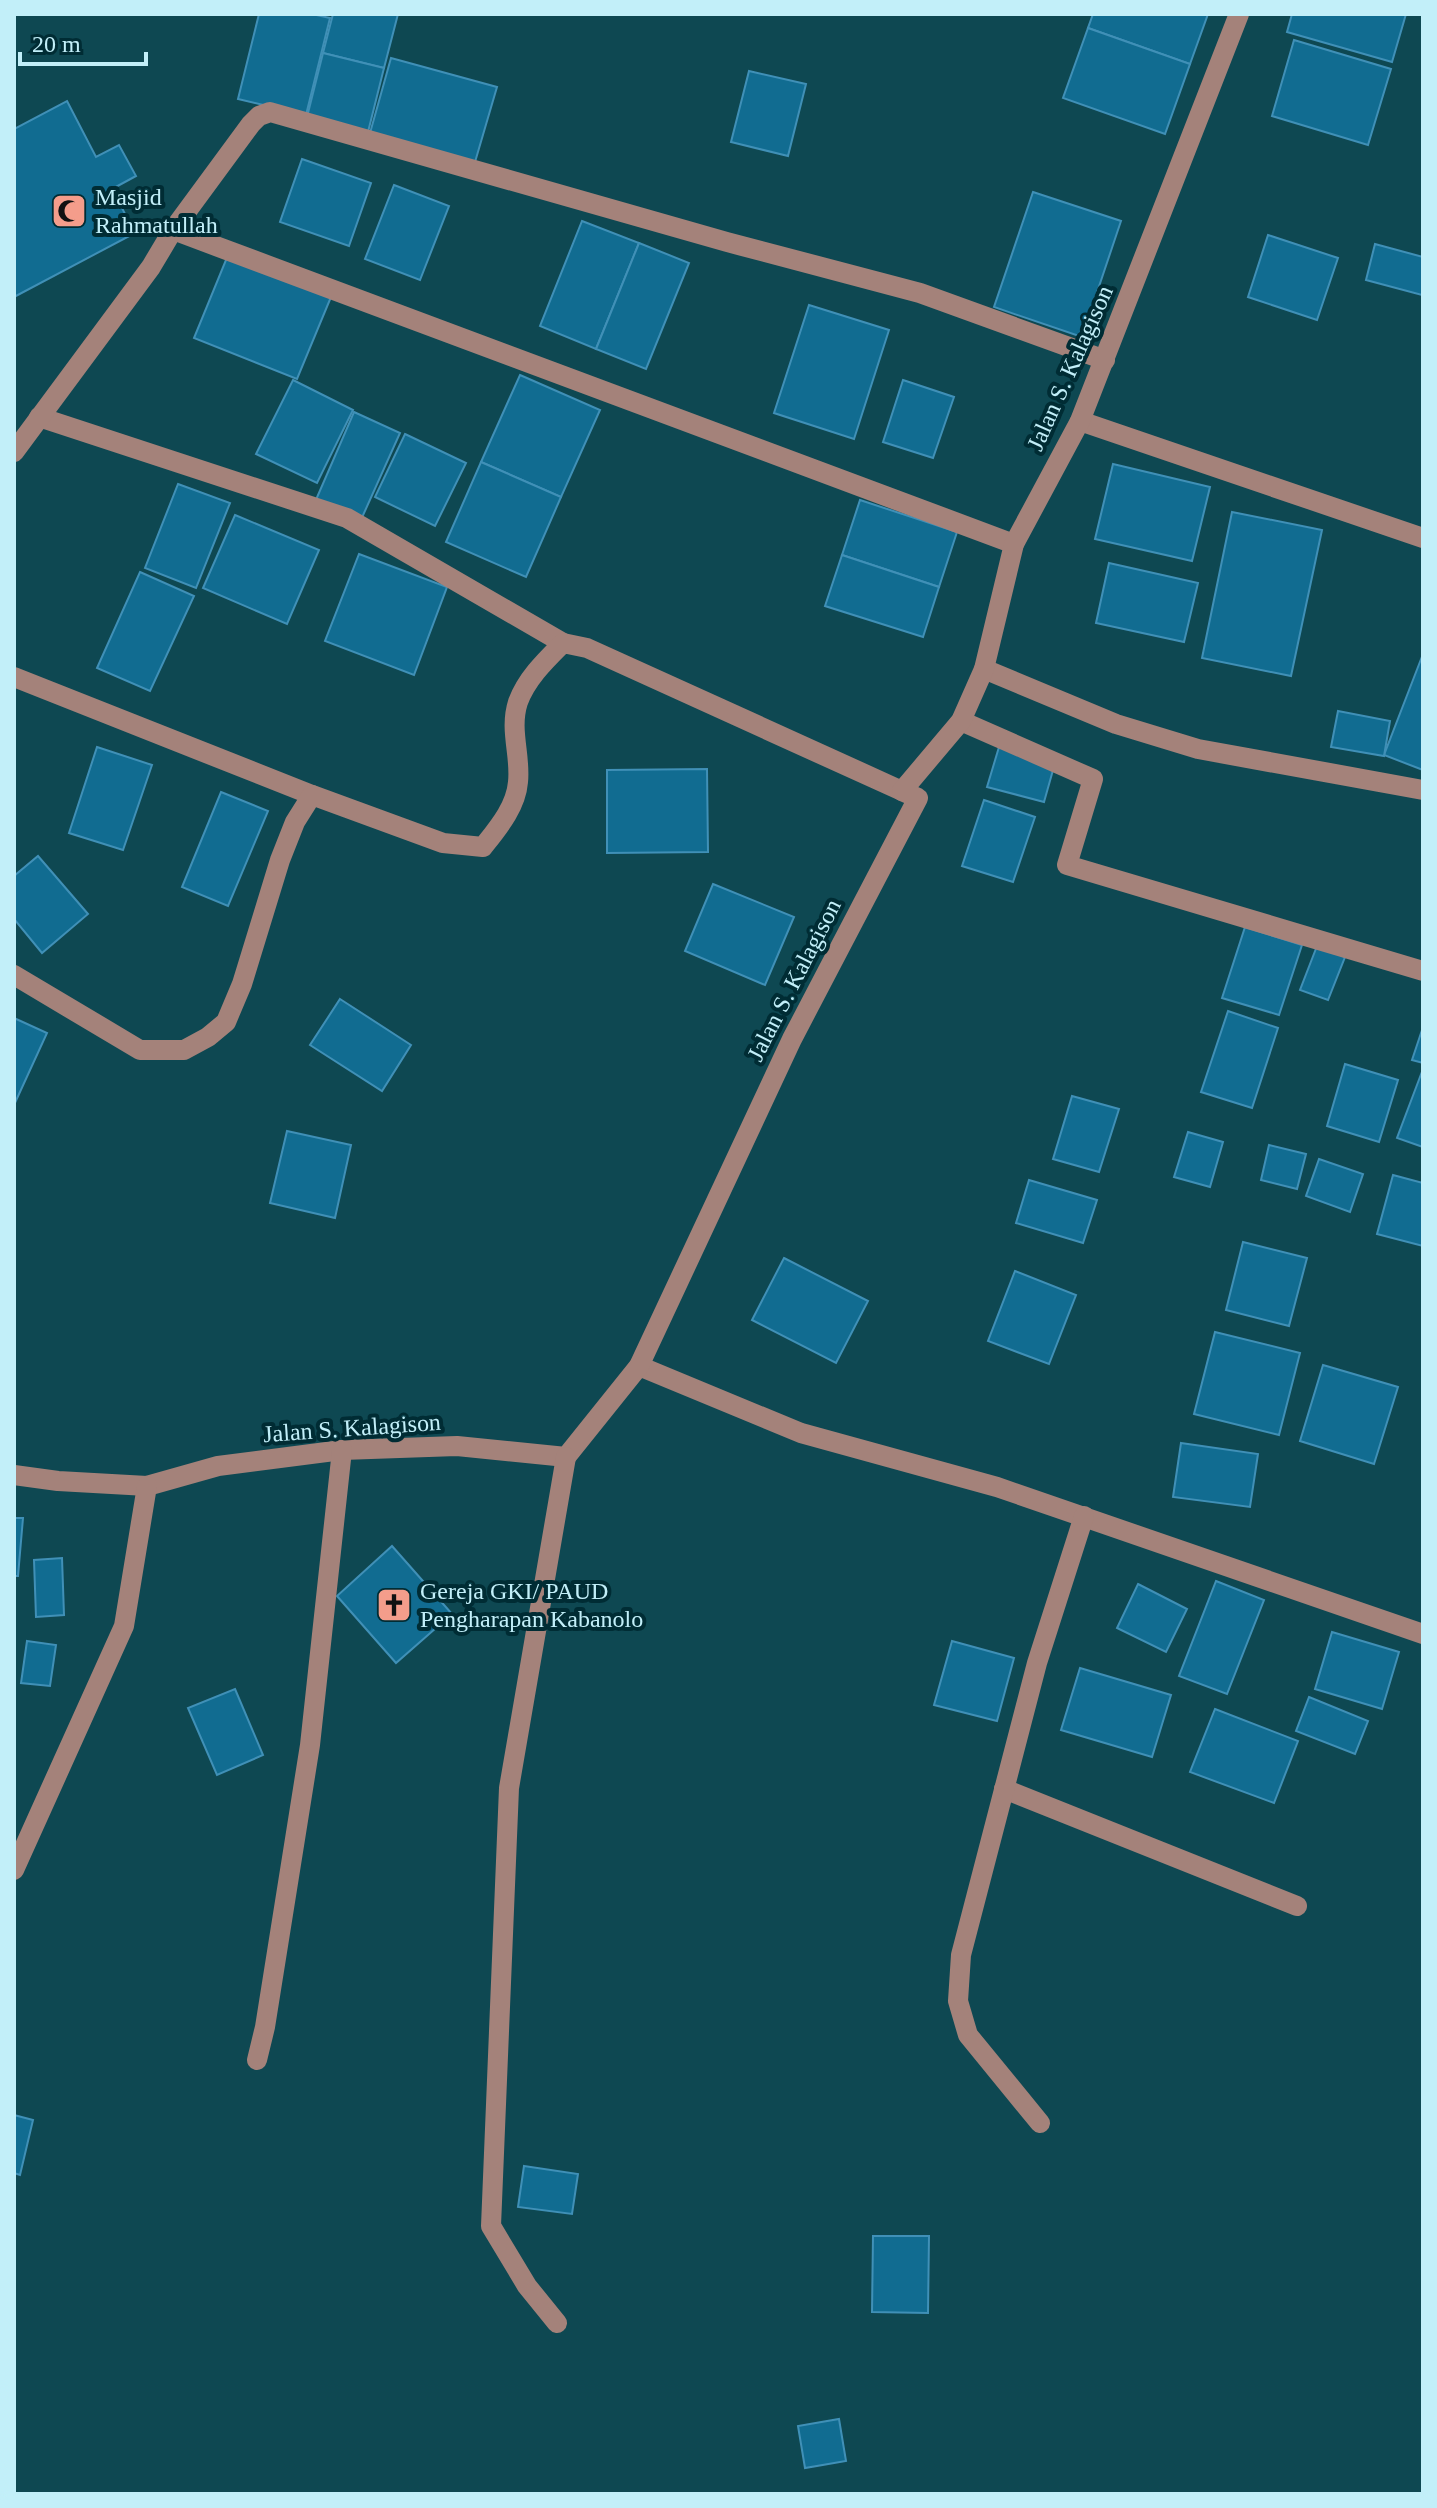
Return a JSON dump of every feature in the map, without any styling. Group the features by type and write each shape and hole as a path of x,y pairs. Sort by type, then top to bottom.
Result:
{"street":[{"name":"Jalan S. Kalagison","path":"14,1475 147,1486 218,1466 342,1450 457,1446 566,1457 639,1366 792,1039 918,798 902,791 961,721 984,669 1014,544 1080,421 1239,14"},
{"path":"14,452 151,267 173,230 251,124 259,116 270,112 727,242 920,293 1105,360"},
{"path":"173,230 1014,544"},
{"path":"39,417 347,518 563,643 587,648 902,791"},
{"path":"1080,421 1423,538"},
{"path":"14,677 312,795 443,843 483,847 505,820 519,783 513,729 519,701 537,668 563,643"},
{"path":"984,669 1116,724 1198,749 1423,790"},
{"path":"961,721 1093,779 1067,865 1423,971"},
{"path":"14,975 140,1050 184,1050 208,1037 226,1022 242,984 280,860 295,822 312,795"},
{"path":"639,1366 801,1433 997,1487 1423,1634"},
{"path":"257,2060 265,2027 310,1745 342,1450"},
{"path":"557,2323 527,2286 491,2226 509,1788 566,1457"},
{"path":"14,1870 124,1626 147,1486"},
{"path":"1040,2123 968,2035 958,2001 961,1955 1037,1663 1084,1516"},
{"path":"1004,1789 1297,1906"}],"building":[{"path":"259,14 312,14 330,18 306,115 238,99"},
{"path":"333,14 398,14 384,68 323,53"},
{"path":"1093,14 1208,14 1190,64 1088,28"},
{"path":"1292,14 1406,14 1392,62 1287,32"},
{"path":"1088,28 1190,64 1165,134 1063,98"},
{"path":"1294,40 1391,69 1368,145 1272,116"},
{"path":"323,53 384,68 368,132 307,117"},
{"path":"391,58 497,87 475,162 370,133"},
{"path":"749,71 806,84 788,156 731,142"},
{"name":"Masjid Rahmatullah","path":"67,101 96,157 119,145 136,176 112,189 135,233 14,297 14,129"},
{"path":"302,159 371,183 349,246 280,222"},
{"path":"394,185 449,206 420,280 365,259"},
{"path":"1033,192 1121,221 1082,337 994,307"},
{"path":"582,221 639,243 596,349 540,326"},
{"path":"1268,235 1338,258 1317,320 1248,297"},
{"path":"639,243 689,263 646,369 596,349"},
{"path":"1375,244 1423,257 1422,295 1366,280"},
{"path":"228,255 331,297 297,379 194,338"},
{"path":"809,305 889,330 854,439 774,413"},
{"path":"520,375 600,410 561,497 481,462"},
{"path":"293,380 353,410 317,483 256,454"},
{"path":"903,380 954,397 933,458 883,442"},
{"path":"354,412 400,433 360,522 315,502"},
{"path":"405,434 466,463 435,526 375,497"},
{"path":"481,462 561,497 526,577 446,542"},
{"path":"1113,464 1210,487 1192,561 1095,539"},
{"path":"178,484 230,503 196,588 145,568"},
{"path":"860,500 957,532 939,587 842,555"},
{"path":"1232,512 1322,530 1291,676 1202,658"},
{"path":"235,515 319,550 287,624 203,588"},
{"path":"359,554 447,587 414,675 325,641"},
{"path":"842,555 939,587 923,637 825,606"},
{"path":"1109,563 1198,583 1184,642 1096,623"},
{"path":"140,572 194,596 150,691 97,668"},
{"path":"1423,654 1423,770 1384,755"},
{"path":"1338,711 1390,721 1384,756 1331,747"},
{"path":"97,747 152,765 123,850 69,833"},
{"path":"999,747 1055,763 1044,802 987,787"},
{"path":"707,769 708,852 607,853 607,770"},
{"path":"221,792 268,811 228,906 182,887"},
{"path":"984,800 1035,817 1013,882 962,866"},
{"path":"38,856 88,914 42,953 14,919 14,876"},
{"path":"713,884 794,917 765,985 685,951"},
{"path":"1245,927 1302,945 1279,1015 1222,998"},
{"path":"1317,946 1345,957 1328,1000 1300,990"},
{"path":"340,999 411,1045 382,1091 310,1045"},
{"path":"1228,1011 1278,1028 1252,1108 1201,1092"},
{"path":"14,1018 47,1033 14,1105"},
{"path":"1423,1027 1423,1063 1412,1060"},
{"path":"1345,1064 1398,1080 1379,1142 1327,1126"},
{"path":"1423,1069 1423,1147 1397,1138"},
{"path":"1072,1096 1119,1109 1099,1172 1053,1159"},
{"path":"287,1131 351,1145 335,1218 270,1203"},
{"path":"1188,1132 1223,1142 1210,1187 1174,1177"},
{"path":"1269,1145 1306,1154 1297,1189 1261,1180"},
{"path":"1319,1159 1363,1174 1350,1212 1306,1196"},
{"path":"1393,1175 1423,1183 1423,1246 1377,1234"},
{"path":"1029,1180 1097,1200 1083,1243 1016,1223"},
{"path":"1243,1242 1307,1258 1289,1326 1226,1310"},
{"path":"784,1258 868,1301 836,1363 752,1320"},
{"path":"1015,1271 1076,1295 1049,1364 988,1341"},
{"path":"1215,1332 1300,1353 1279,1435 1194,1414"},
{"path":"1323,1365 1398,1387 1374,1464 1300,1441"},
{"path":"1181,1443 1258,1454 1250,1507 1173,1497"},
{"path":"14,1518 23,1518 18,1576 14,1576"},
{"name":"Gereja GKI/ PAUD Pengharapan Kabanolo","path":"392,1546 452,1614 396,1663 337,1596"},
{"path":"62,1558 64,1615 36,1617 34,1560"},
{"path":"1216,1581 1264,1600 1227,1694 1179,1676"},
{"path":"1138,1584 1187,1609 1166,1652 1117,1628"},
{"path":"1332,1632 1399,1652 1382,1709 1315,1689"},
{"path":"27,1641 56,1645 50,1686 21,1683"},
{"path":"952,1641 1014,1658 997,1721 934,1705"},
{"path":"1080,1668 1171,1695 1152,1757 1061,1730"},
{"path":"235,1689 263,1755 217,1775 188,1708"},
{"path":"1309,1697 1368,1721 1355,1754 1296,1731"},
{"path":"1215,1709 1298,1741 1274,1803 1190,1772"},
{"path":"14,2115 33,2120 20,2175 14,2173"},
{"path":"524,2166 578,2174 572,2214 518,2207"},
{"path":"873,2236 929,2236 928,2313 872,2312"},
{"path":"839,2419 846,2461 805,2468 798,2426"}],"place":[{"name":"Masjid Rahmatullah","path":"69,211"},
{"name":"Gereja GKI/ PAUD Pengharapan Kabanolo","path":"394,1605"}]}
